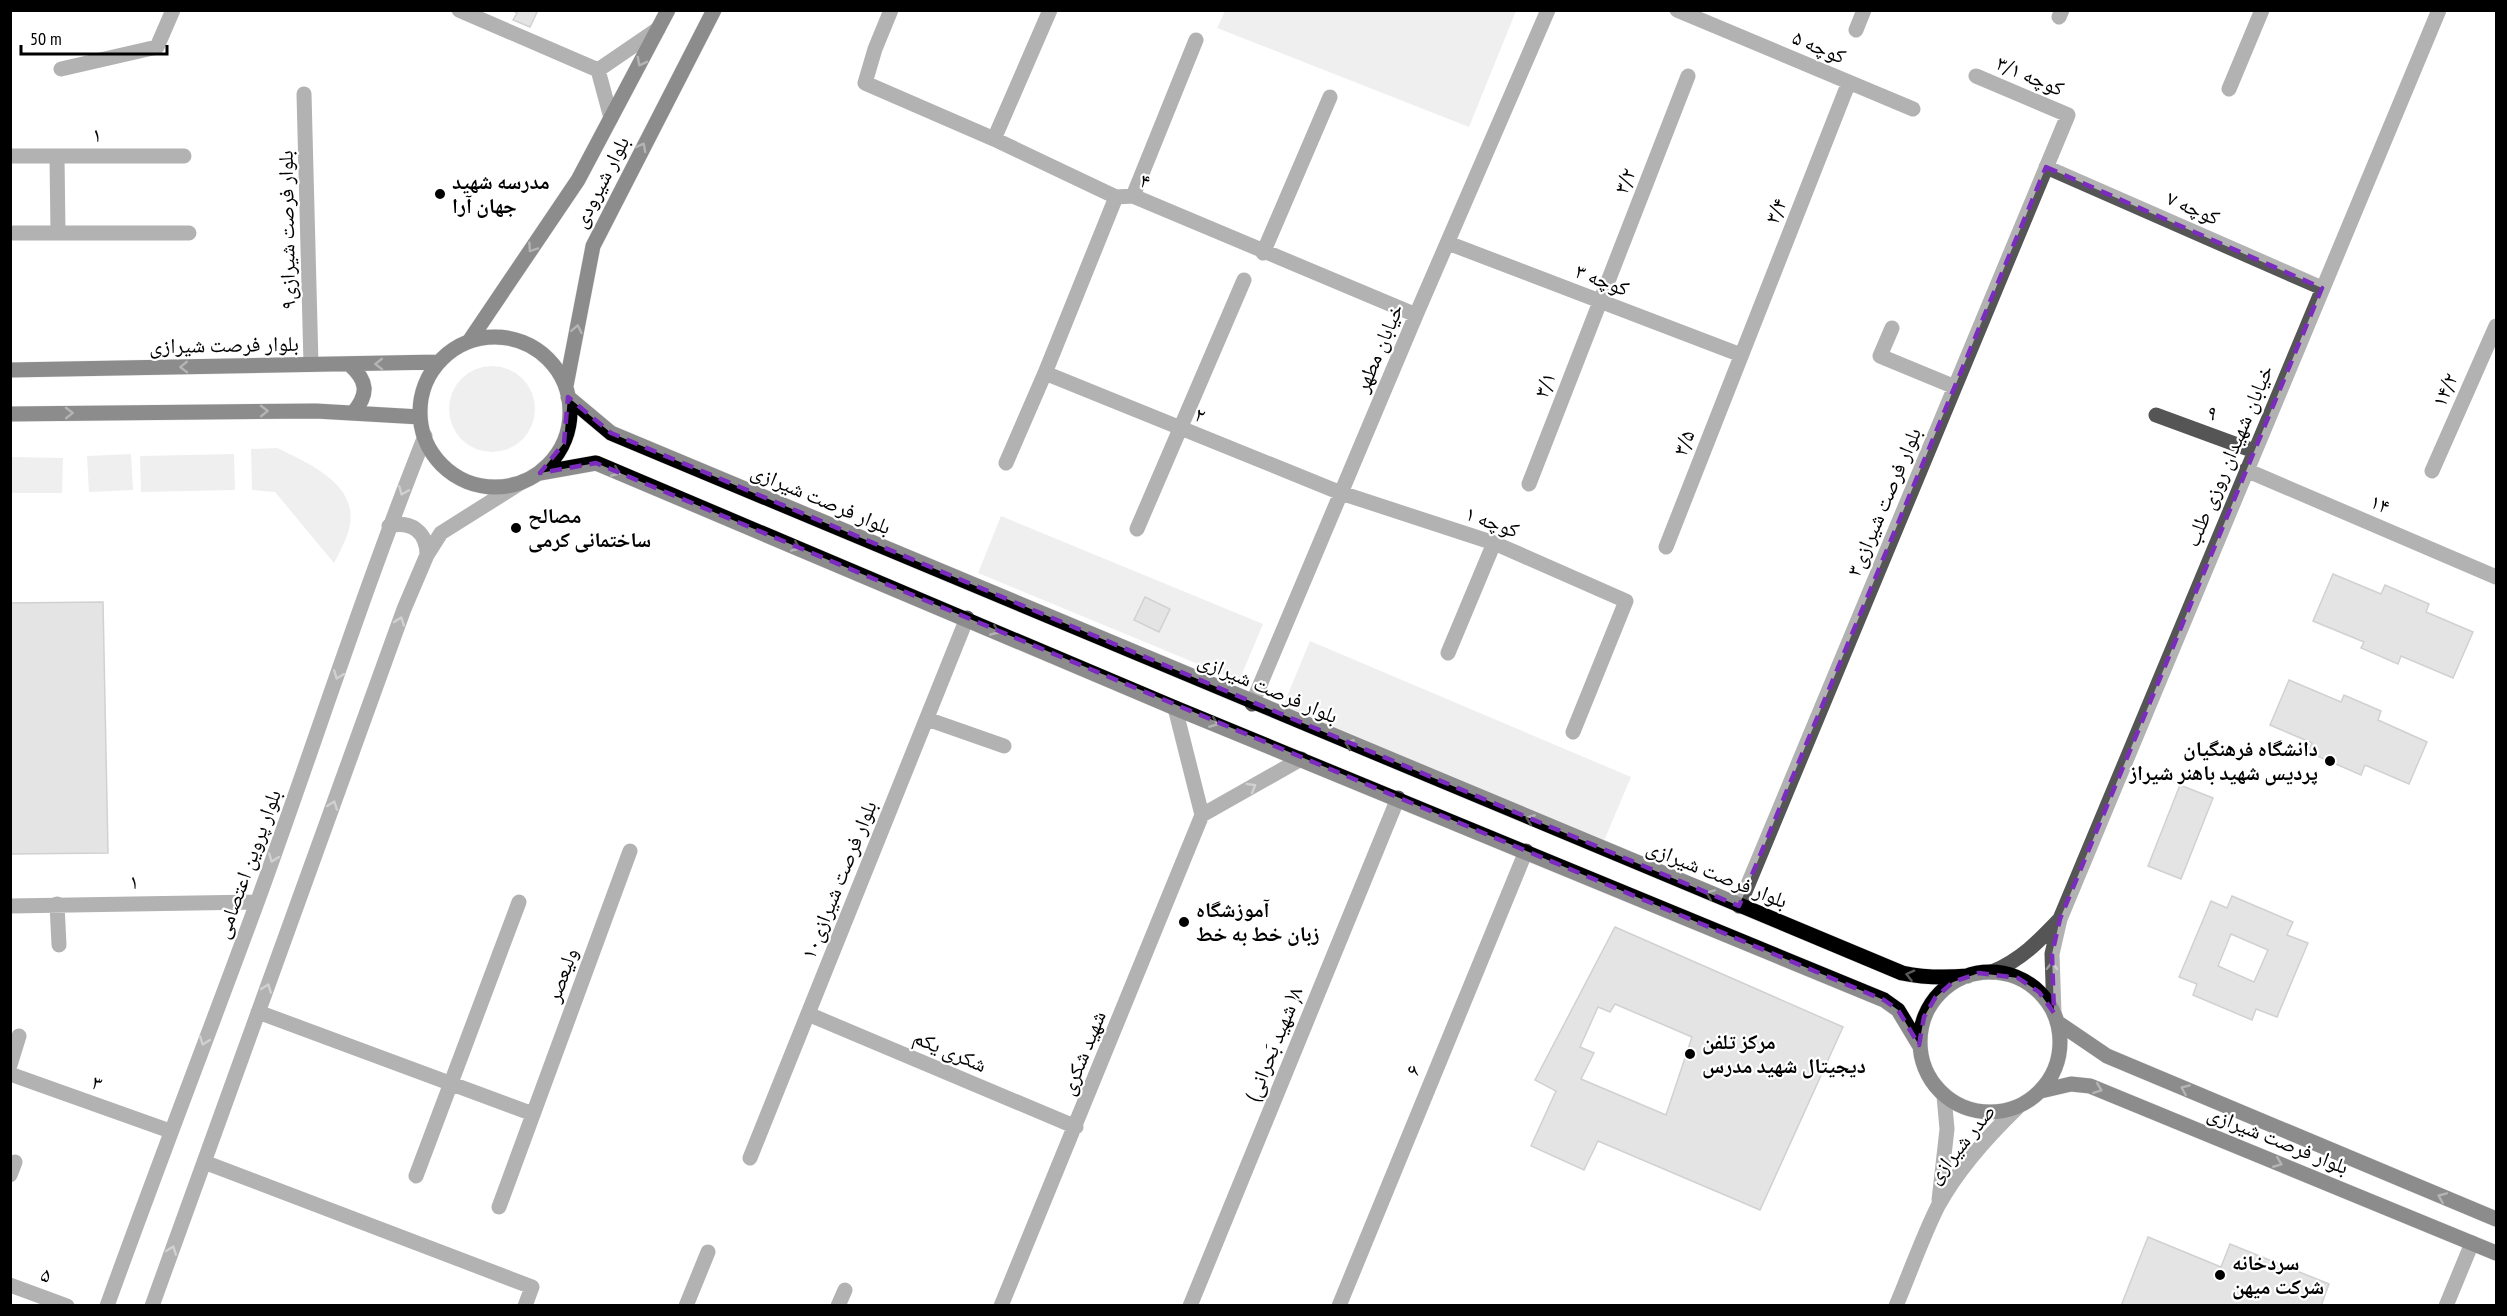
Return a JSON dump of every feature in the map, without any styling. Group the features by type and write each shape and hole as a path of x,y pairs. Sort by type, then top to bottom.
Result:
{"main road":[{"name":"بلوار شیرودی","path":"470,340 578,180 668,10"},
{"name":"بلوار شیرودی","path":"567,392 593,246 714,10"},
{"path":"540,473 554,459 564,443 569,424 567,392 557,369 544,354 527,344 509,338 490,336 470,340 453,349 438,362 424,388 420,417 425,436 437,459 455,475 476,484 499,487 522,482 540,473 596,463 967,618 1175,708 1884,1000 1898,1010 1920,1045"},
{"name":"بلوار فرصت شیرازی","path":"10,370 438,362"},
{"path":"349,364 360,374 364,388 362,402 352,413"},
{"name":"بلوار فرصت شیرازی","path":"567,392 611,434 1252,704 1902,973 1939,978 1968,976"},
{"path":"10,414 304,411 420,417"},
{"path":"1992,972 2018,978 2029,984 2048,1002 2056,1018 2061,1038 2060,1055 2055,1071 2041,1091 2017,1108 2004,1112 1978,1112 1954,1103 1944,1096 1926,1073 1920,1045 1920,1030 1929,1007 1943,990 1968,976 1992,972"},
{"name":"بلوار فرصت شیرازی","path":"2056,1018 2107,1056 2496,1219"},
{"name":"بلوار فرصت شیرازی","path":"2041,1091 2071,1084 2090,1086 2496,1253"}],"street":[{"path":"61,69 156,47 174,10"},
{"path":"459,10 598,70"},
{"name":"۴","path":"891,10 865,83 994,139 1116,197 1132,196 1263,253 1416,315"},
{"path":"994,139 1050,10"},
{"name":"خیابان مطهر","path":"1252,704 1548,10"},
{"name":"کوچه ۵","path":"1677,10 1913,109"},
{"path":"1856,30 1864,10"},
{"path":"2229,89 2262,10"},
{"name":"خیابان شهیدان روزی طلب","path":"2056,1018 2052,954 2060,919 2439,10"},
{"path":"598,70 658,29"},
{"path":"1132,196 1196,40"},
{"path":"598,70 611,118"},
{"name":"۳/۲","path":"1600,302 1688,76"},
{"name":"کوچه ۳/۱","path":"1976,76 2068,115"},
{"name":"۳/۴","path":"1741,356 1849,82"},
{"name":"۹بلوار فرصت شیرازی","path":"304,94 311,364"},
{"path":"1263,253 1329,97"},
{"name":"۳بلوار فرصت شیرازی","path":"1739,906 2068,115"},
{"name":"۱","path":"10,156 184,156"},
{"path":"57,156 58,233"},
{"name":"کوچه ۷","path":"2046,167 2322,288"},
{"path":"1006,463 1046,373 1116,197"},
{"path":"10,233 189,232"},
{"name":"کوچه ۳","path":"1448,243 1741,356"},
{"path":"1137,529 1244,280"},
{"name":"۳/۱","path":"1529,484 1600,302"},
{"name":"۱۴/۲","path":"2432,471 2496,326"},
{"path":"1892,328 1880,356 1955,387"},
{"name":"۳/۵","path":"1666,547 1741,356"},
{"name":"۲","path":"1046,373 1341,493"},
{"name":"۹","path":"2156,415 2254,451"},
{"name":"بلوار پروین اعتصامی","path":"107,1305 257,902 389,526 425,436"},
{"name":"۱۴","path":"2246,470 2496,577"},
{"path":"152,1305 404,609 427,555 441,533 522,482"},
{"name":"کوچه ۱","path":"1341,493 1494,543 1626,601 1573,732"},
{"path":"389,526 398,523 417,529 427,545 427,555"},
{"path":"1448,653 1494,543"},
{"name":"بلوار فرصت شیرازی۱۰","path":"750,1158 967,618"},
{"path":"1175,708 1202,815 1301,759"},
{"path":"927,718 1004,746"},
{"name":"(شهید بَحرانی )۸","path":"1190,1305 1398,798"},
{"name":"شهید شکری","path":"1000,1305 1076,1127 1202,815"},
{"name":"ولیعصر","path":"499,1207 630,851"},
{"name":"۶","path":"1339,1305 1526,851"},
{"name":"۱","path":"10,906 257,902"},
{"path":"416,1176 519,902"},
{"path":"57,904 59,945"},
{"name":"خیابان شهیدان روزی طلب","path":"1992,972 2012,963 2035,946 2060,919"},
{"path":"258,1012 533,1114"},
{"name":"شکری یکم","path":"808,1014 1076,1127"},
{"path":"10,1065 19,1036"},
{"name":"۳","path":"10,1074 170,1131"},
{"name":"صدر شیرازی","path":"1938,1206 1947,1129 1944,1096"},
{"name":"صدر شیرازی","path":"1896,1305 1938,1206 1989,1136 2017,1108"},
{"path":"204,1162 532,1287 525,1305"},
{"path":"2446,1305 2472,1243"},
{"path":"686,1305 708,1252"},
{"name":"۵","path":"10,1285 67,1305"},
{"path":"838,1305 845,1290"}],"highlighted area":[{"path":"2046,167 2322,288 2060,919 2052,954 2054,1013 2039,992 2018,978 1979,973 1953,982 1935,998 1924,1017 1919,1045 1898,1010 1884,1000 596,463 540,473 564,443 568,397 611,433 1739,906"}],"shaded area":[{"path":"1225,10 1516,11 1469,127 1217,28"},
{"path":"492,366 508,370 522,379 531,393 535,409 531,425 522,439 508,448 492,452 476,448 462,439 453,425 449,409 453,393 462,379 476,370"},
{"path":"277,448 315,467 338,486 346,497 350,510 350,524 346,539 334,563 275,492 252,490 251,449"},
{"path":"131,454 133,490 89,492 87,456"},
{"path":"234,454 235,490 141,492 140,456"},
{"path":"11,457 63,458 62,493 11,493"},
{"path":"1001,516 1263,624 1239,681 978,573"},
{"path":"1310,641 1631,777 1604,841 1283,706"}],"building":[{"path":"512,10 538,10 530,27 513,20 517,13"},
{"path":"2333,574 2381,594 2385,585 2429,604 2426,612 2473,632 2453,678 2401,656 2398,664 2361,648 2364,642 2313,621"},
{"path":"1145,597 1170,609 1159,632 1134,620"},
{"path":"103,602 108,853 10,854 10,603"},
{"path":"2289,680 2341,702 2344,695 2381,711 2378,720 2427,742 2409,784 2365,765 2361,775 2308,752 2312,743 2270,725"},
{"path":"2180,785 2213,798 2181,879 2148,866"},
{"path":"2232,896 2293,922 2287,935 2308,943 2277,1017 2256,1009 2252,1020 2193,995 2197,984 2179,977 2211,901 2227,908","holes":["2231,934 2268,950 2254,982 2218,966"]},
{"name":"مرکز تلفن دیجیتال شهید مدرس","path":"1615,927 1843,1027 1760,1210 1598,1141 1584,1170 1531,1146 1556,1091 1535,1080"},
{"path":"1615,1004 1692,1037 1666,1115 1581,1079 1594,1053 1580,1047 1598,1007 1610,1012"},
{"name":"سردخانه شرکت میهن","path":"2148,1237 2221,1267 2230,1244 2329,1284 2321,1306 2121,1306"}],"place":[{"name":"مدرسه شهید جهان آرا","path":"440,194"},
{"name":"مصالح ساختمانی کرمی","path":"516,528"},
{"name":"دانشگاه فرهنگیان پردیس شهید باهنر شیراز","path":"2330,761"},
{"name":"آموزشگاه زبان خط به خط","path":"1184,922"},
{"name":"مرکز تلفن دیجیتال شهید مدرس","path":"1690,1054"},
{"name":"سردخانه شرکت میهن","path":"2220,1275"}]}
